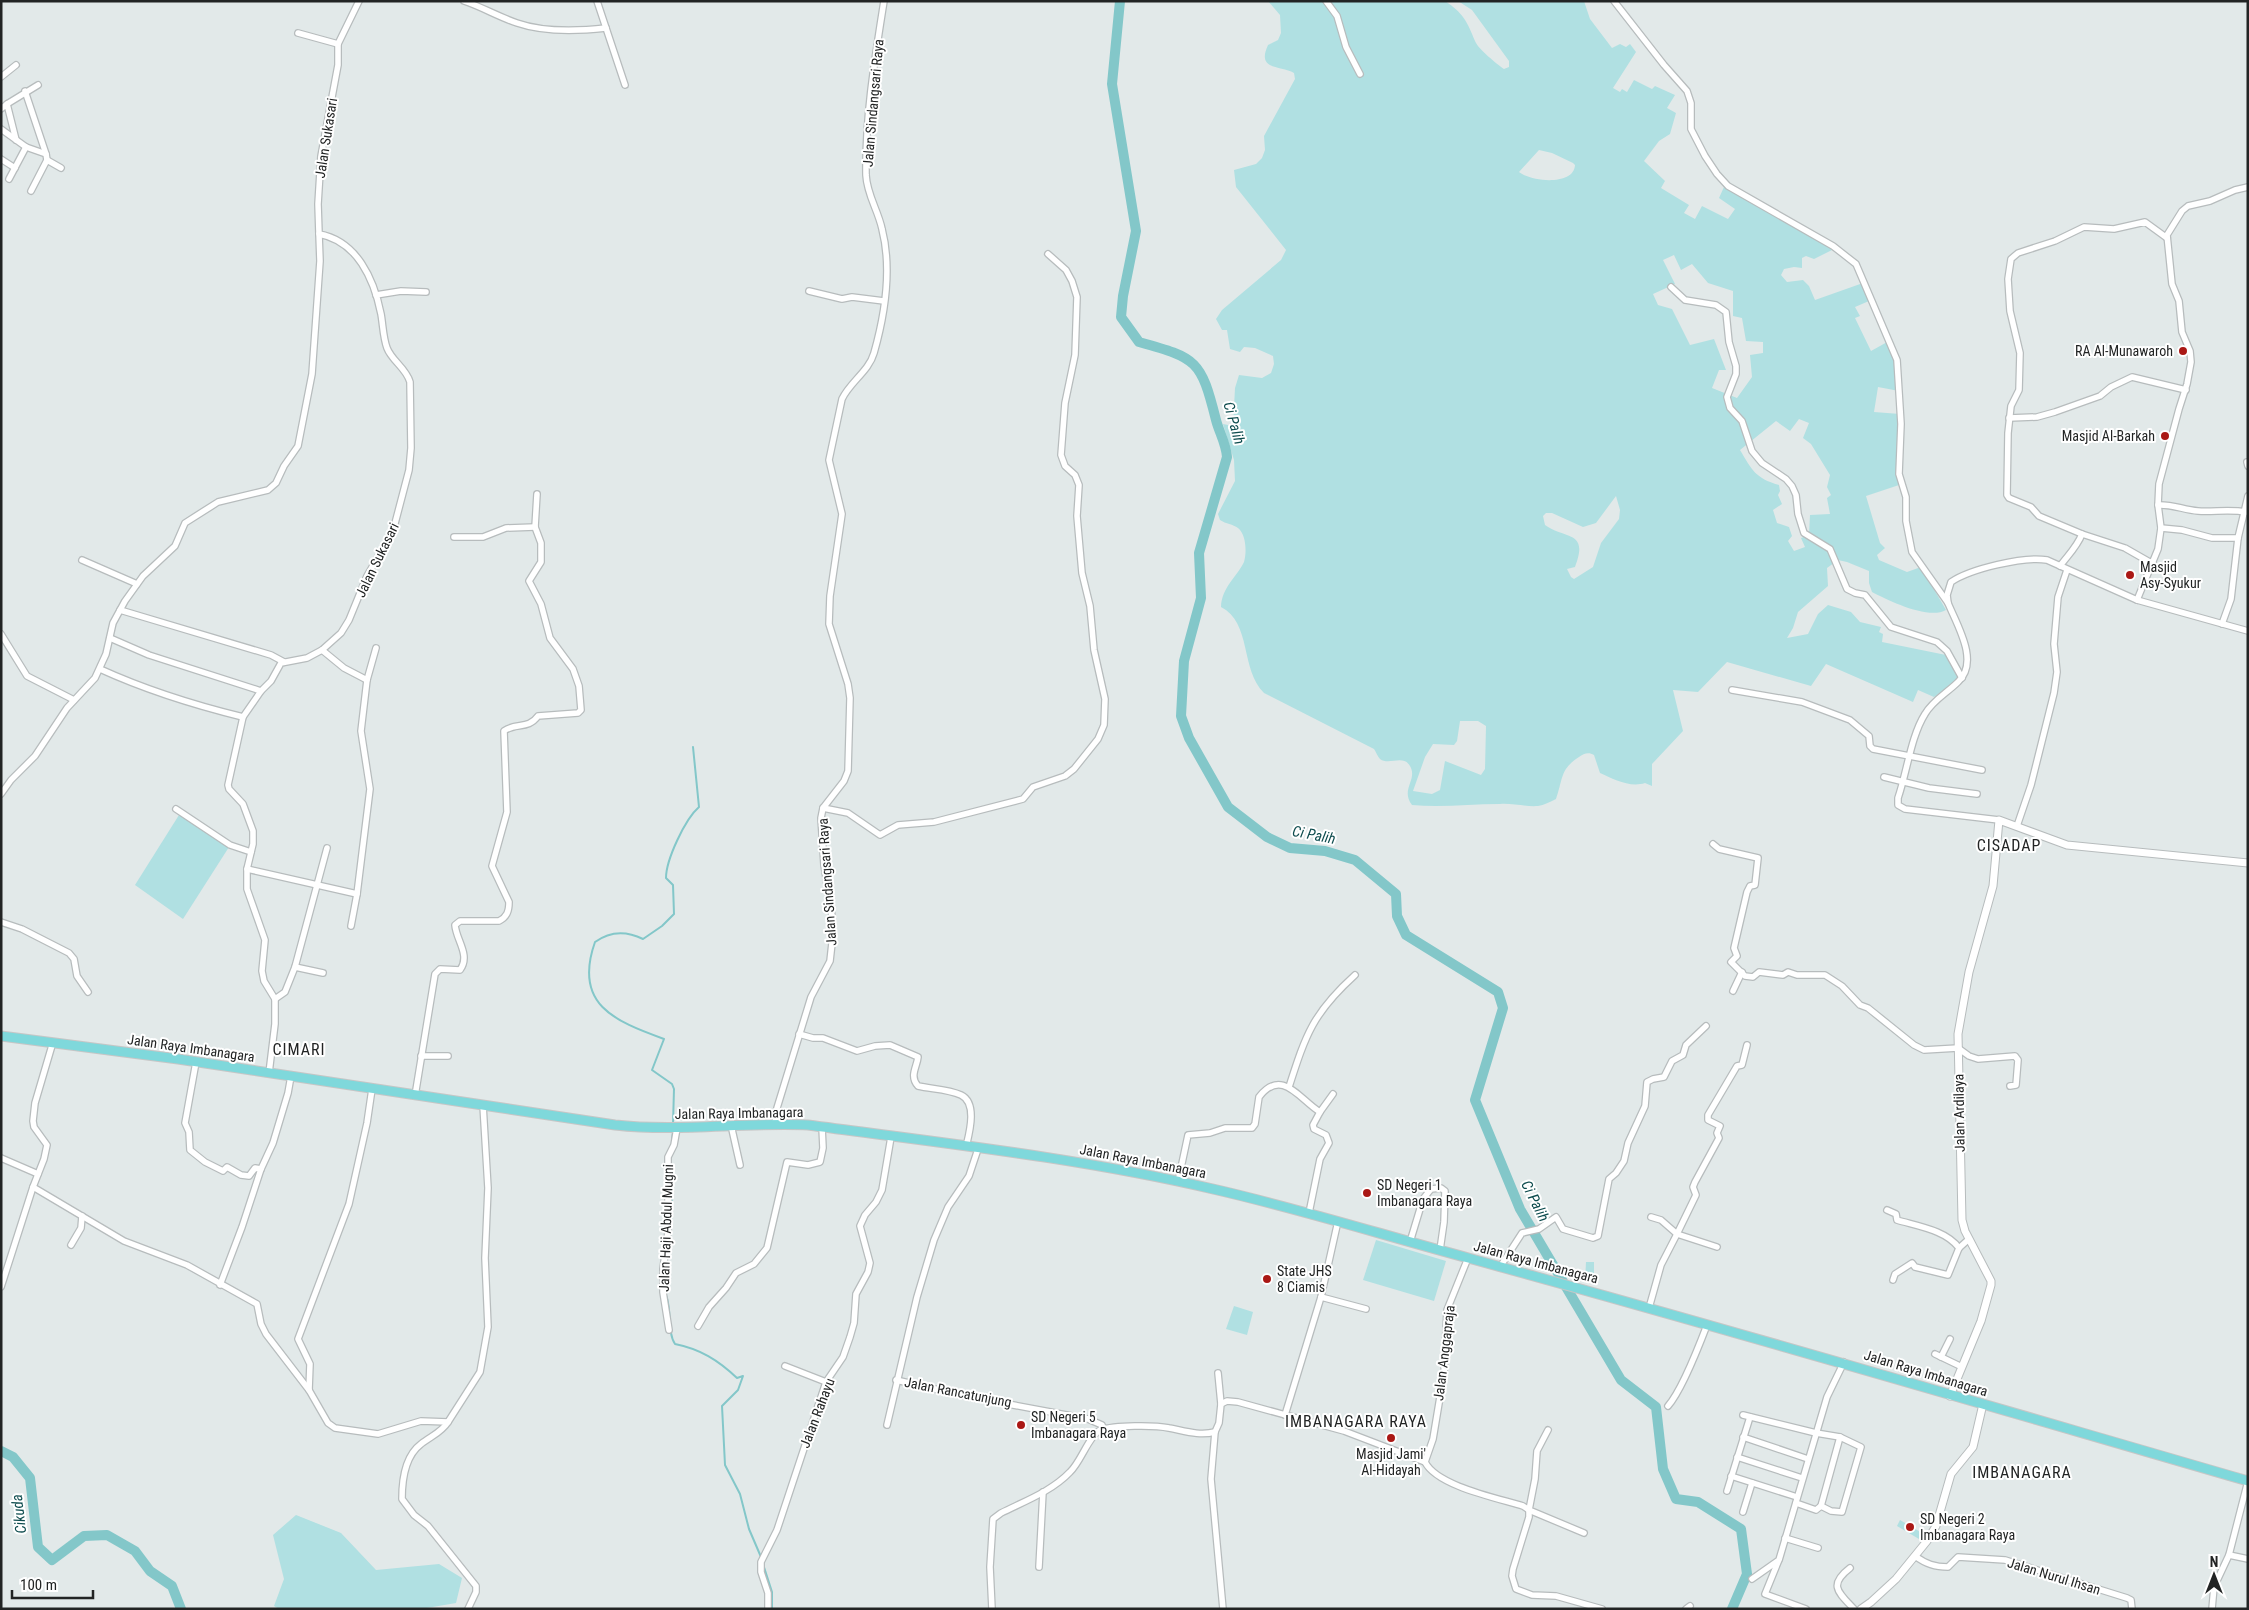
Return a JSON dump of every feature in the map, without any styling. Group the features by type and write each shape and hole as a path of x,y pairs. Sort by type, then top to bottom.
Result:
{"highway":[{"name":"Jalan Raya Imbanagara","path":"1,1036 196,1062 615,1125 674,1128 731,1124 775,1124 822,1127 1052,1159 1178,1182 1309,1213 1559,1282 1844,1362 1950,1396 2248,1481"}],"street":[{"name":"Jalan Sukasari","path":"284,662 307,658 322,650 332,642 350,620 367,576 393,530 409,470 411,448 410,382 408,375 386,347 381,313 367,270 354,254 337,240 319,234 318,204 321,156 338,65 338,44 359,1"},
{"path":"464,1 519,24 582,30 606,28"},
{"path":"597,1 625,85"},
{"name":"Jalan Sindangsari Raya","path":"775,1124 777,1108 799,1034 812,996 830,961 832,950 832,916 821,818 823,808 844,781 848,771 850,705 848,684 829,624 830,596 842,514 830,470 830,448 846,389 865,369 874,354 884,301 887,270 885,241 880,220 871,200 866,175 869,114 884,1"},
{"path":"1326,1 1337,16 1346,47 1360,74"},
{"path":"1614,1 1664,65 1688,91 1691,103 1691,129 1717,174 1728,186 1833,246 1856,264 1897,360 1901,424 1899,474 1906,496 1906,521 1912,552 1948,603"},
{"path":"298,33 338,44"},
{"path":"1,77 16,65"},
{"path":"1,109 25,91 38,85"},
{"path":"25,91 47,157 32,191"},
{"path":"7,104 16,140"},
{"path":"1,129 26,147 47,157 61,168"},
{"path":"9,179 26,147"},
{"path":"1,159 15,168"},
{"path":"2137,600 2158,549 2161,528 2158,505 2161,473 2186,390 2191,356 2182,332 2179,301 2172,284 2166,238 2169,230 2188,206 2210,201 2235,190 2248,187"},
{"path":"2153,564 2125,548 2082,534 2039,516 2031,507 2009,498 2007,490 2009,418 2011,406 2018,390 2020,353 2010,311 2008,279 2011,260 2018,253 2055,241 2084,227 2114,229 2144,222 2166,238"},
{"path":"1,794 11,780 35,756 74,700 100,669 106,654 112,623 137,584 175,546 185,523 218,502 268,490 276,483 284,466 298,446 312,374 320,261 319,234"},
{"path":"823,808 837,809 848,814 880,836 901,824 934,822 1023,799 1033,786 1065,776 1074,769 1101,732 1105,716 1106,699 1094,650 1090,606 1082,573 1077,516 1079,485 1075,475 1065,466 1061,455 1065,404 1075,355 1077,297 1066,270 1048,254"},
{"path":"1671,287 1685,300 1716,305 1726,312 1729,342 1736,366 1736,374 1727,397 1728,403 1742,421 1752,451 1762,463 1786,479 1792,486 1796,495 1798,514 1804,533 1830,549 1846,589 1855,594 1865,595 1891,627 1937,642 1943,646 1962,678"},
{"path":"376,295 401,291 426,292"},
{"path":"809,291 842,299 852,297 884,301"},
{"path":"2009,418 2037,416 2055,412 2100,396 2111,387 2132,377 2186,390"},
{"path":"414,1096 435,974 440,969 460,970 464,964 463,947 456,934 456,922 499,921 504,918 509,908 509,902 492,866 507,807 504,731 508,728 532,724 538,716 578,713 581,710 579,686 573,669 550,638 542,604 530,584 530,578 541,562 540,543 535,527 537,494"},
{"path":"2222,624 2231,599 2238,538 2246,512 2248,496"},
{"path":"2158,505 2176,506 2196,511 2246,512"},
{"path":"454,537 483,537 506,528 535,527"},
{"path":"2161,528 2182,530 2212,538 2238,538"},
{"path":"2060,566 2076,548 2082,534"},
{"path":"2248,631 2137,600 2038,558 2011,561 1951,582 1947,595 1948,603 1968,657 1962,678 1924,714 1918,729 1898,802 1901,808 1999,820 2070,845 2248,863"},
{"path":"82,560 137,584"},
{"path":"2017,826 2031,785 2054,693 2057,672 2054,644 2058,597 2067,570"},
{"path":"120,610 271,655 284,662 279,666 269,684 260,691 243,717 228,785 240,800 253,830 247,869 247,889 265,940 262,976 268,990 275,999 275,1024 269,1073"},
{"path":"1,634 27,676 74,700"},
{"path":"110,638 149,655 260,691"},
{"path":"351,926 357,894 370,789 361,739 366,680 376,648"},
{"path":"322,650 344,668 366,680"},
{"path":"100,669 125,681 198,706 243,717"},
{"path":"1732,690 1802,702 1850,720 1865,730 1869,736 1870,746 1873,749 1982,770"},
{"path":"1884,777 1929,788 1976,794"},
{"path":"176,810 230,845 251,852"},
{"name":"Jalan Ardilaya","path":"1950,1396 1981,1321 1991,1286 1991,1280 1969,1239 1960,1208 1958,1048 1961,1013 1969,972 1993,886 1999,820"},
{"path":"1713,844 1719,849 1758,858 1754,885 1750,886 1747,892 1734,948 1737,956 1731,962 1748,977 1753,977 1759,972 1783,975 1788,972 1797,975 1826,975 1842,986 1860,1005 1868,1008 1914,1045 1924,1050 1958,1048 1969,1056 1978,1059 2015,1056 2018,1060 2016,1085 2010,1086"},
{"path":"275,999 285,992 295,967 327,848"},
{"path":"247,869 357,894"},
{"path":"1,922 22,929 69,953 74,959 76,976 88,992"},
{"path":"295,967 323,973"},
{"path":"1733,991 1742,972"},
{"path":"1289,1086 1309,1030 1334,995 1355,975"},
{"path":"1500,1267 1520,1235 1536,1230 1556,1217 1563,1229 1594,1238 1598,1236 1608,1179 1616,1172 1624,1160 1628,1143 1645,1106 1648,1082 1664,1077 1672,1061 1684,1055 1690,1041 1706,1026"},
{"path":"799,1034 823,1038 858,1051 890,1044 918,1056 913,1072 914,1082 918,1086 961,1095 965,1099 971,1117 966,1147"},
{"path":"1,1287 47,1145 34,1127 34,1111 53,1042"},
{"path":"1649,1308 1661,1265 1696,1196 1694,1185 1718,1138 1717,1133 1720,1126 1708,1120 1708,1115 1737,1066 1742,1065 1747,1045"},
{"path":"421,1056 448,1056"},
{"path":"196,1062 185,1123 189,1132 190,1150 205,1162 223,1171 227,1167 242,1175 249,1176 255,1168 261,1169"},
{"path":"220,1285 238,1242 261,1169 276,1136 291,1076"},
{"path":"1178,1182 1188,1135 1210,1133 1224,1128 1252,1128 1255,1124 1258,1097 1275,1084 1289,1086 1320,1112"},
{"path":"309,1390 310,1364 298,1339 349,1204 367,1123 372,1088"},
{"path":"1309,1213 1320,1159 1329,1143 1326,1134 1314,1129 1313,1125 1333,1094"},
{"path":"468,1609 476,1592 476,1586 428,1526 414,1515 402,1499 405,1471 412,1454 422,1444 440,1432 480,1372 488,1327 485,1258 488,1188 483,1105"},
{"path":"731,1124 740,1165"},
{"path":"698,1326 709,1307 736,1273 754,1264 767,1248 787,1162 808,1165 820,1162 824,1148 822,1127"},
{"name":"Jalan Haji Abdul Mugni","path":"669,1330 663,1292 663,1269 668,1232 669,1152 674,1146 674,1128"},
{"name":"Jalan Rahayu","path":"768,1609 768,1593 761,1572 762,1560 777,1530 826,1382 840,1362 848,1344 854,1323 856,1294 870,1267 860,1226 882,1190 891,1137"},
{"path":"887,1425 896,1380 904,1356 917,1297 938,1227 948,1207 969,1176 978,1149"},
{"path":"1,1158 38,1174"},
{"path":"33,1187 124,1241 187,1265 257,1304 266,1334 309,1390 328,1423 335,1428 378,1434 421,1421 448,1422"},
{"path":"1410,1242 1424,1199 1431,1189 1442,1188 1445,1191 1445,1210 1440,1250"},
{"path":"1887,1210 1895,1213 1897,1220 1943,1235 1955,1242 1960,1248"},
{"path":"71,1245 81,1228 82,1216"},
{"path":"1651,1217 1661,1220 1677,1234 1717,1248"},
{"path":"1285,1415 1321,1297 1338,1221"},
{"path":"1893,1280 1895,1274 1912,1263 1915,1267 1948,1275 1960,1248 1969,1239"},
{"name":"Jalan Anggapraja","path":"1426,1462 1433,1439 1444,1373 1447,1310 1468,1258"},
{"path":"1321,1297 1366,1309"},
{"path":"1668,1406 1674,1400 1707,1325"},
{"path":"1950,1339 1938,1356 1962,1367"},
{"path":"1806,1609 1766,1595 1765,1592 1779,1560 1827,1397 1844,1362"},
{"path":"784,1366 826,1382"},
{"path":"1218,1374 1221,1404 1219,1423 1214,1432 1211,1479 1223,1609"},
{"name":"Jalan Rancatunjung","path":"896,1380 977,1398 1088,1419 1102,1425 1103,1429"},
{"path":"1221,1404 1238,1402 1344,1431 1426,1462 1429,1469 1439,1476 1474,1492 1523,1506 1584,1533"},
{"path":"1861,1609 1896,1579 1936,1526 1951,1474 1973,1447 1983,1404"},
{"path":"1743,1414 1816,1433 1840,1437 1859,1445 1860,1456 1842,1512 1831,1511 1821,1506"},
{"path":"1727,1491 1750,1417"},
{"path":"992,1609 990,1567 993,1519 1001,1512 1060,1482 1071,1472 1087,1448 1094,1433 1103,1429 1158,1426 1192,1433 1214,1432"},
{"path":"1548,1430 1537,1452 1529,1517 1512,1576 1516,1588 1532,1595 1556,1596 1602,1609"},
{"path":"1743,1437 1808,1459"},
{"path":"1731,1476 1752,1482 1797,1500 1816,1510 1821,1506 1840,1437"},
{"path":"1737,1457 1802,1478"},
{"path":"2212,1609 2214,1587 2229,1555 2248,1481"},
{"path":"1743,1512 1752,1482"},
{"path":"1039,1567 1043,1492"},
{"path":"1785,1538 1818,1548"},
{"path":"2229,1555 2248,1559"},
{"name":"Jalan Nurul Ihsan","path":"1915,1556 1934,1567 1948,1567 1958,1556 2004,1560 2127,1598 2131,1600 2132,1609"},
{"path":"1752,1579 1779,1560"},
{"path":"1850,1568 1839,1577 1837,1582 1841,1595 1854,1609"},
{"path":"1761,1572 1770,1580"}],"shaded area":[{"path":"1268,1 1445,1 1464,18 1480,48 1504,69 1509,67 1509,61 1472,10 1458,1 1584,1 1590,19 1612,48 1620,44 1626,47 1630,44 1636,52 1613,88 1620,92 1622,89 1627,92 1634,80 1652,89 1655,86 1675,95 1667,108 1676,113 1670,134 1659,141 1644,161 1665,181 1661,188 1689,205 1684,213 1695,219 1702,206 1728,219 1735,209 1719,198 1724,187 1813,232 1832,250 1814,259 1806,256 1802,258 1802,268 1784,269 1781,275 1787,282 1803,280 1809,286 1815,300 1863,283 1869,301 1855,307 1860,316 1855,318 1871,351 1889,341 1895,356 1899,391 1878,387 1874,412 1900,414 1902,484 1866,496 1880,543 1885,548 1877,555 1879,560 1907,572 1921,567 1946,610 1930,613 1888,600 1872,592 1869,583 1869,571 1838,560 1827,568 1828,586 1798,612 1793,628 1787,638 1808,634 1818,614 1828,605 1851,612 1860,622 1881,627 1879,632 1883,634 1882,642 1946,655 1958,676 1957,681 1934,697 1918,690 1913,702 1826,664 1811,686 1727,662 1698,692 1673,690 1683,731 1652,764 1652,786 1645,783 1628,784 1600,773 1594,755 1587,753 1573,761 1565,770 1556,799 1538,806 1505,804 1412,805 1408,789 1412,771 1407,763 1400,760 1384,761 1379,758 1374,749 1264,693 1252,672 1237,624 1231,614 1221,607 1227,588 1244,562 1246,548 1241,531 1220,520 1218,514 1235,481 1234,460 1223,424 1233,426 1235,388 1239,375 1262,378 1271,373 1274,364 1273,356 1255,348 1244,347 1240,352 1230,349 1227,330 1222,330 1216,319 1222,310 1281,260 1286,250 1236,187 1234,170 1256,164 1262,158 1265,150 1264,136 1295,79 1294,73 1272,66 1265,59 1268,45 1278,40 1281,33 1280,15","holes":["1539,150 1552,153 1575,165 1573,172 1560,179 1542,180 1519,172","1674,255 1681,270 1692,264 1708,283 1733,291 1733,316 1742,318 1746,341 1763,342 1763,353 1750,355 1752,377 1737,398 1712,388 1719,370 1726,370 1714,339 1690,345 1672,309 1658,305 1653,294 1675,284 1663,260","1799,419 1809,423 1803,438 1811,444 1830,475 1827,487 1831,495 1827,498 1830,514 1810,515 1809,535 1801,538 1805,547 1794,551 1788,541 1792,536 1789,527 1777,523 1773,510 1782,504 1778,495 1780,491 1779,485 1759,476 1740,450 1776,421 1790,431","1616,496 1620,510 1619,519 1601,543 1593,567 1574,579 1567,569 1575,567 1579,555 1577,541 1545,525 1543,516 1546,513 1552,513 1583,527 1596,523","1460,721 1478,721 1486,726 1485,769 1481,775 1445,761 1440,790 1432,794 1413,791 1425,757 1433,744 1454,745 1457,741"]},
{"path":"179,815 229,847 183,919 135,885"},
{"path":"1376,1240 1446,1261 1434,1301 1363,1280"},
{"path":"1586,1262 1594,1262 1594,1281 1585,1281"},
{"path":"1234,1306 1253,1312 1247,1335 1226,1329"},
{"path":"296,1515 341,1533 376,1570 439,1564 462,1578 456,1603 421,1609 279,1609 274,1606 284,1579 273,1535"},
{"path":"1900,1520 1922,1533 1919,1539 1897,1526"}],"waterway":[{"name":"Ci Palih","path":"1120,1 1112,84 1136,231 1123,296 1121,317 1139,342 1173,352 1194,364 1206,385 1227,457 1199,553 1201,598 1184,661 1181,716 1189,738 1228,807 1267,837 1290,848 1325,851 1355,860 1396,894 1397,916 1406,935 1498,992 1503,1008 1475,1100 1520,1209 1621,1380 1656,1407 1663,1469 1676,1499 1698,1502 1741,1529 1747,1574 1732,1609"},
{"path":"673,1124 674,1089 672,1084 652,1070 664,1039 614,1017 602,1007 594,995 589,981 590,963 595,942 601,938 619,933 643,939 662,926 674,914 673,885 666,878 669,861 682,830 699,807 693,747"},
{"path":"672,1141 673,1131"},
{"path":"671,1156 671,1174"},
{"path":"670,1238 671,1181"},
{"path":"666,1295 671,1333 675,1344 708,1356 737,1378 743,1376 738,1390 722,1406 725,1465 740,1494 749,1529 761,1557"},
{"name":"Cikuda","path":"1,1451 13,1457 30,1478 38,1547 52,1560 84,1536 107,1535 135,1551 150,1571 172,1586 181,1609"},
{"path":"763,1564 772,1592 772,1609"}],"place":[{"name":"RA Al-Munawaroh","path":"2183,351"},
{"name":"Masjid Al-Barkah","path":"2165,436"},
{"name":"Masjid Asy-Syukur","path":"2130,575"},
{"name":"SD Negeri 1 Imbanagara Raya","path":"1367,1193"},
{"name":"State JHS 8 Ciamis","path":"1267,1279"},
{"name":"SD Negeri 5 Imbanagara Raya","path":"1021,1425"},
{"name":"Masjid Jami' Al-Hidayah","path":"1391,1438"},
{"name":"SD Negeri 2 Imbanagara Raya","path":"1910,1527"}],"district":[{"name":"CISADAP","path":"2009,845"},
{"name":"CIMARI","path":"299,1049"},
{"name":"IMBANAGARA RAYA","path":"1356,1421"},
{"name":"IMBANAGARA","path":"2022,1472"}]}
